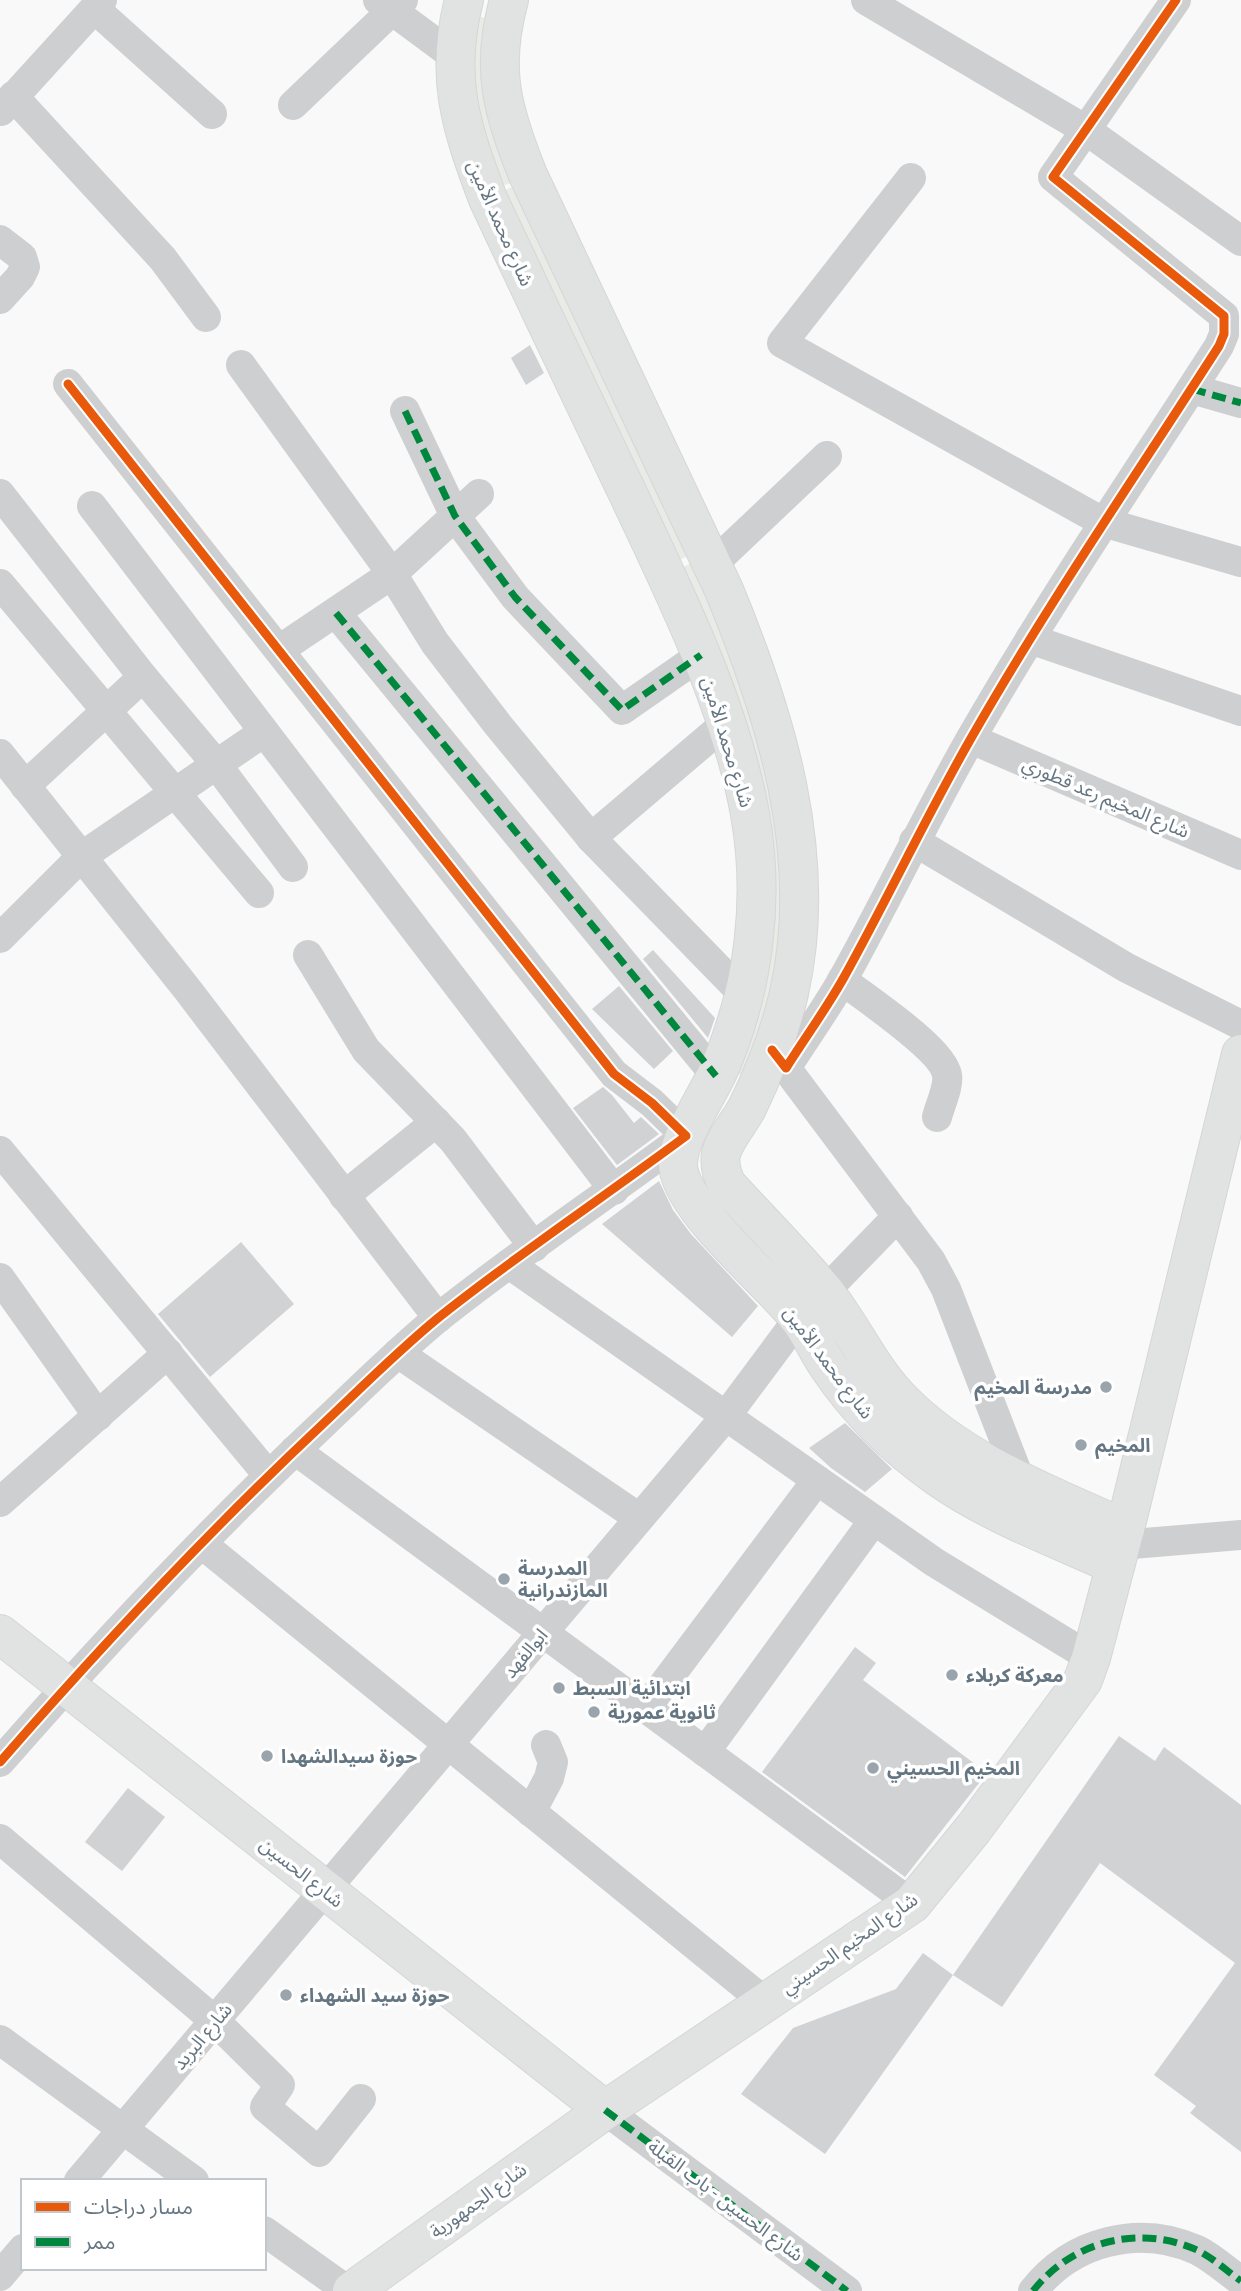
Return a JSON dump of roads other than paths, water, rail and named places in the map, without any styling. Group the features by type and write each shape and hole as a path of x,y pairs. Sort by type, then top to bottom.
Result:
{"main road":[{"name":"شارع محمد الأمين","path":"464,0 454,76 461,124 488,199 675,593 701,655 741,775 755,848 756,924 744,995 729,1045 679,1153 682,1183 689,1197 812,1305 868,1361 903,1403 940,1433 1020,1480 1120,1547"},
{"name":"شارع محمد الأمين","path":"509,0 500,43 499,68 504,111 512,136 712,564 741,632 781,757 797,846 800,888 795,961 779,1059 723,1149 720,1164 727,1185 812,1305 827,1365 855,1402 916,1461 983,1505 1120,1547"},
{"name":"شارع المخيم الحسيني","path":"605,2110 912,1904 974,1828 1083,1679 1120,1547 1241,1054"},
{"name":"شارع الحسين","path":"0,1634 605,2110"},
{"name":"شارع الجمهورية","path":"350,2291 605,2110"}],"street":[{"path":"866,0 1086,130 1241,241"},
{"path":"1020,1480 946,1289 931,1261 779,1059 842,980 914,841 1030,639 1103,522 1192,389 1224,334 1224,316 1053,177 1176,0"},
{"path":"206,317 163,259 6,104 98,4 212,114"},
{"path":"293,105 391,4 455,57"},
{"path":"911,178 782,343 1103,522 1241,562"},
{"path":"0,240 22,257 25,267 20,277 0,299"},
{"path":"241,365 392,574 435,643 498,725 591,838 744,995"},
{"path":"0,1762 66,1686 268,1475 398,1353 438,1318 509,1264 614,1191 686,1136 652,1103 614,1074 68,384"},
{"path":"1192,389 1241,403"},
{"path":"405,411 455,516 516,597 622,710 701,655"},
{"path":"712,564 827,456"},
{"path":"0,494 143,677 217,765 293,867"},
{"path":"279,650 392,574 479,494"},
{"path":"92,506 614,1191"},
{"path":"0,584 259,893"},
{"path":"336,612 716,1076"},
{"path":"1030,639 1241,711"},
{"path":"25,786 143,677"},
{"path":"591,838 725,724"},
{"path":"4,926 81,857 264,732"},
{"name":"شارع المخيم رعد قطوري","path":"971,739 1241,855"},
{"path":"0,754 187,989 438,1318"},
{"path":"914,841 1127,968 1241,1025"},
{"path":"307,955 366,1050 453,1140 534,1247"},
{"path":"842,980 928,1046 944,1063 948,1077 937,1117"},
{"path":"344,1196 436,1122"},
{"path":"0,1151 268,1475"},
{"path":"812,1305 898,1216"},
{"path":"509,1264 934,1562 1091,1658"},
{"path":"0,1278 98,1416"},
{"name":"ابوالفهد","path":"325,1891 726,1416 812,1305"},
{"path":"0,1502 168,1353"},
{"path":"398,1353 639,1518"},
{"path":"295,1450 912,1904"},
{"path":"646,1708 817,1480"},
{"path":"705,1752 874,1520"},
{"path":"1120,1547 1241,1535"},
{"path":"202,1545 765,2002"},
{"path":"531,1812 549,1778 553,1762 546,1745"},
{"path":"0,1839 215,2021 280,2085 265,2107 319,2152 361,2099"},
{"name":"شارع البريد","path":"81,2179 325,1891"},
{"path":"0,2040 191,2179"},
{"name":"شارع الحسين - باب القبلة","path":"605,2110 848,2291"},
{"path":"266,2232 350,2291"},
{"path":"1033,2291 1057,2266 1081,2251 1106,2242 1135,2238 1166,2240 1196,2250 1241,2281"},
{"path":"0,2276 21,2251"}],"place":[{"name":"مدرسة المخيم","path":"1106,1387"},
{"name":"المخيم","path":"1081,1445"},
{"name":"المدرسة المازندرانية","path":"504,1579"},
{"name":"معركة كربلاء","path":"952,1675"},
{"name":"ابتدائية السبط","path":"559,1688"},
{"name":"ثانوية عمورية","path":"594,1712"},
{"name":"حوزة سيدالشهدا","path":"267,1756"},
{"name":"المخيم الحسيني","path":"873,1768"},
{"name":"حوزة سيد الشهداء","path":"286,1995"}]}
